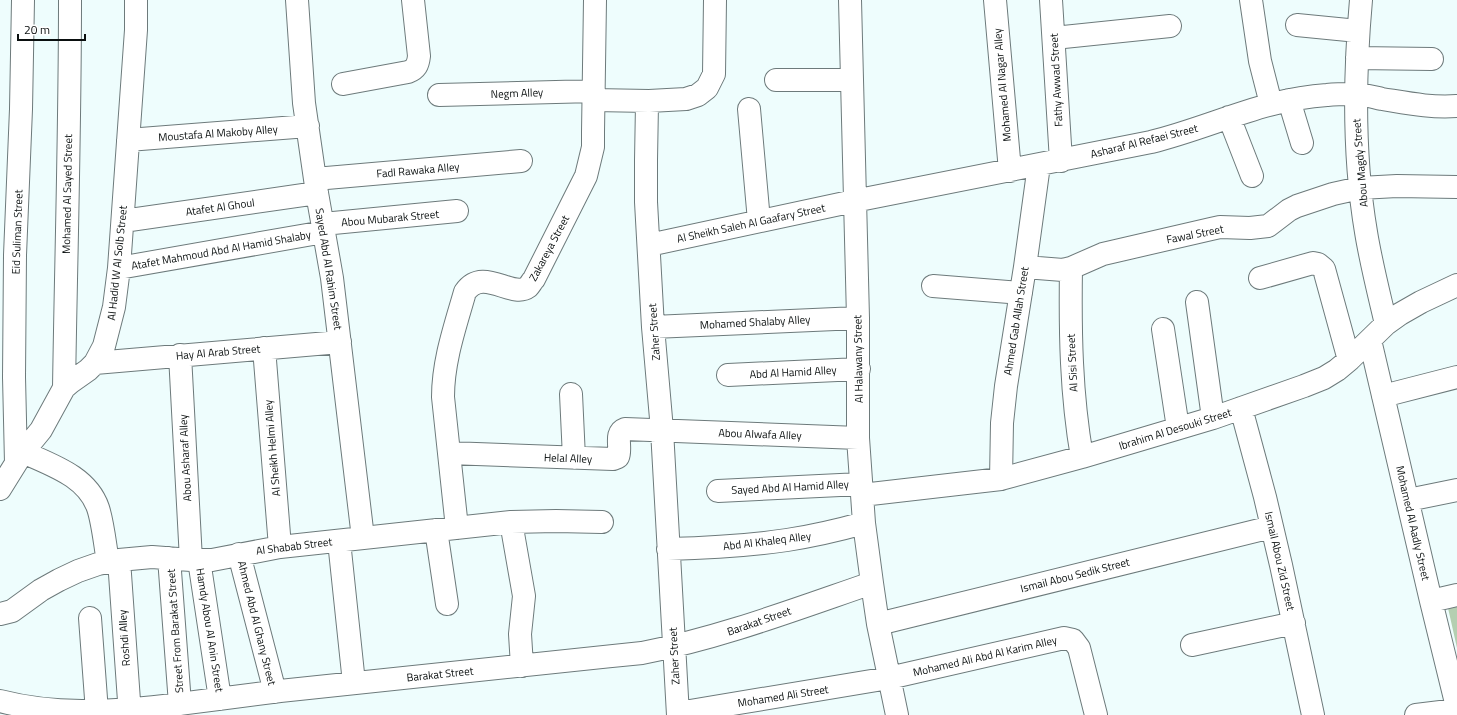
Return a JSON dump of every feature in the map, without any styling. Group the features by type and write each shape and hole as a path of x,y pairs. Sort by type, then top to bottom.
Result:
{"street":[{"name":"Eid Suliman Street","path":"20,458 14,377 15,255 21,109 23,0"},
{"name":"Mohamed Al Sayed Street","path":"64,388 70,93 70,0"},
{"name":"Al Hadid W Al Solb Street","path":"0,489 20,458 41,430 64,388 95,363 104,346 114,306 123,221 136,0"},
{"name":"Sayed Abd Al Rahim Street","path":"297,0 303,88 316,186 340,342 363,538"},
{"path":"343,84 408,72 415,68 418,64 419,56 414,0"},
{"name":"Zakareya Street","path":"447,604 449,454 443,397 443,380 449,345 465,292 469,286 475,282 484,282 522,289 528,287 534,279 586,176 593,147 595,0"},
{"path":"649,101 686,99 698,95 707,88 714,74 715,0"},
{"name":"Al Halawany Street","path":"850,0 859,369 858,438 864,523 872,583 878,624 897,715"},
{"name":"Mohamed Al Nagar Alley","path":"994,0 1010,170"},
{"name":"Fathy Awwad Street","path":"1051,0 1061,161"},
{"path":"1251,0 1260,61 1302,143"},
{"name":"Abou Magdy Street","path":"1361,0 1355,94 1357,155 1366,232 1386,324"},
{"path":"1054,38 1170,26"},
{"path":"1297,26 1358,31"},
{"path":"1357,58 1432,59"},
{"path":"776,80 852,80"},
{"name":"Asharaf Al Refaei Street","path":"854,201 1061,161 1178,136 1229,116 1280,102 1327,95 1355,94 1425,106 1457,106"},
{"name":"Negm Alley","path":"439,95 594,95 649,101"},
{"name":"Zaher Street","path":"649,101 647,104 646,160 649,245 653,327 662,430 678,714"},
{"path":"749,109 759,221"},
{"path":"1229,116 1252,176"},
{"name":"Moustafa Al Makoby Alley","path":"128,140 308,126"},
{"name":"Fadl Rawaka Alley","path":"316,186 521,161"},
{"name":"Ahmed Gab Allah Street","path":"1001,479 1002,423 1006,386 1025,267 1039,165"},
{"name":"Atafet Al Ghoul","path":"123,221 316,186"},
{"name":"Fawal Street","path":"1025,267 1054,270 1071,268 1104,254 1211,228 1250,228 1268,226 1289,210 1297,206 1333,194 1360,188 1397,186 1457,187"},
{"name":"Al Sheikh Saleh Al Gaafary Street","path":"649,245 854,201"},
{"name":"Abou Mubarak Street","path":"323,228 457,212"},
{"name":"Atafet Mahmoud Abd Al Hamid Shalaby","path":"118,268 323,228"},
{"path":"1260,278 1313,263 1321,266 1324,269 1349,360"},
{"name":"Al Sisi Street","path":"1071,268 1070,346 1072,384 1082,457"},
{"path":"933,286 1021,293"},
{"name":"Ibrahim Al Desouki Street","path":"862,489 1001,479 1082,457 1213,418 1324,378 1349,360 1386,324 1421,302 1457,286"},
{"path":"1197,302 1213,418"},
{"name":"Mohamed Shalaby Alley","path":"653,327 858,318"},
{"path":"1163,329 1178,428"},
{"name":"Mohamed Al Aadly Street","path":"1370,340 1457,707"},
{"name":"Hay Al Arab Street","path":"95,363 340,342"},
{"name":"Al Sheikh Helmi Alley","path":"264,348 280,547"},
{"name":"Abou Asharaf Alley","path":"180,355 195,560"},
{"name":"Abd Al Hamid Alley","path":"728,375 859,369"},
{"path":"1383,396 1457,377"},
{"path":"571,394 574,458"},
{"name":"Ismail Abou Zid Street","path":"1241,408 1272,527 1313,715"},
{"name":"Helal Alley","path":"449,454 615,458 618,457 620,453 619,434 623,429 662,430"},
{"name":"Abou Alwafa Alley","path":"662,430 858,438"},
{"name":"Roshdi Alley","path":"20,458 68,473 80,482 98,507 114,561 130,712"},
{"name":"Sayed Abd Al Hamid Alley","path":"718,490 862,489"},
{"path":"1408,500 1457,490"},
{"path":"511,522 524,596 520,634 522,666"},
{"name":"Al Shabab Street","path":"0,614 12,611 41,590 78,571 114,561 152,557 195,560 225,558 280,547 511,522 602,522"},
{"name":"Abd Al Khaleq Alley","path":"668,549 708,548 771,542 826,533 864,523"},
{"name":"Ismail Abou Sedik Street","path":"878,624 1272,527"},
{"path":"339,541 354,683"},
{"name":"Ahmed Abd Al Ghany Street","path":"240,554 274,692"},
{"name":"Street From Barakat Street","path":"169,558 176,708"},
{"name":"Hamdy Abou Al Anin Street","path":"195,560 220,700"},
{"name":"Barakat Street","path":"0,701 21,708 48,712 130,712 176,708 274,692 642,653 674,647 716,636 872,583"},
{"path":"1431,601 1457,595"},
{"path":"90,618 97,712"},
{"path":"1192,644 1294,623"},
{"name":"Mohamed Ali Abd Al Karim Alley","path":"889,678 1058,639 1069,639 1077,644 1079,648 1096,715"},
{"name":"Mohamed Ali Street","path":"678,714 889,678"},
{"path":"1416,715 1457,710"}],"green space":[{"path":"1457,606 1457,648 1448,608"}]}
